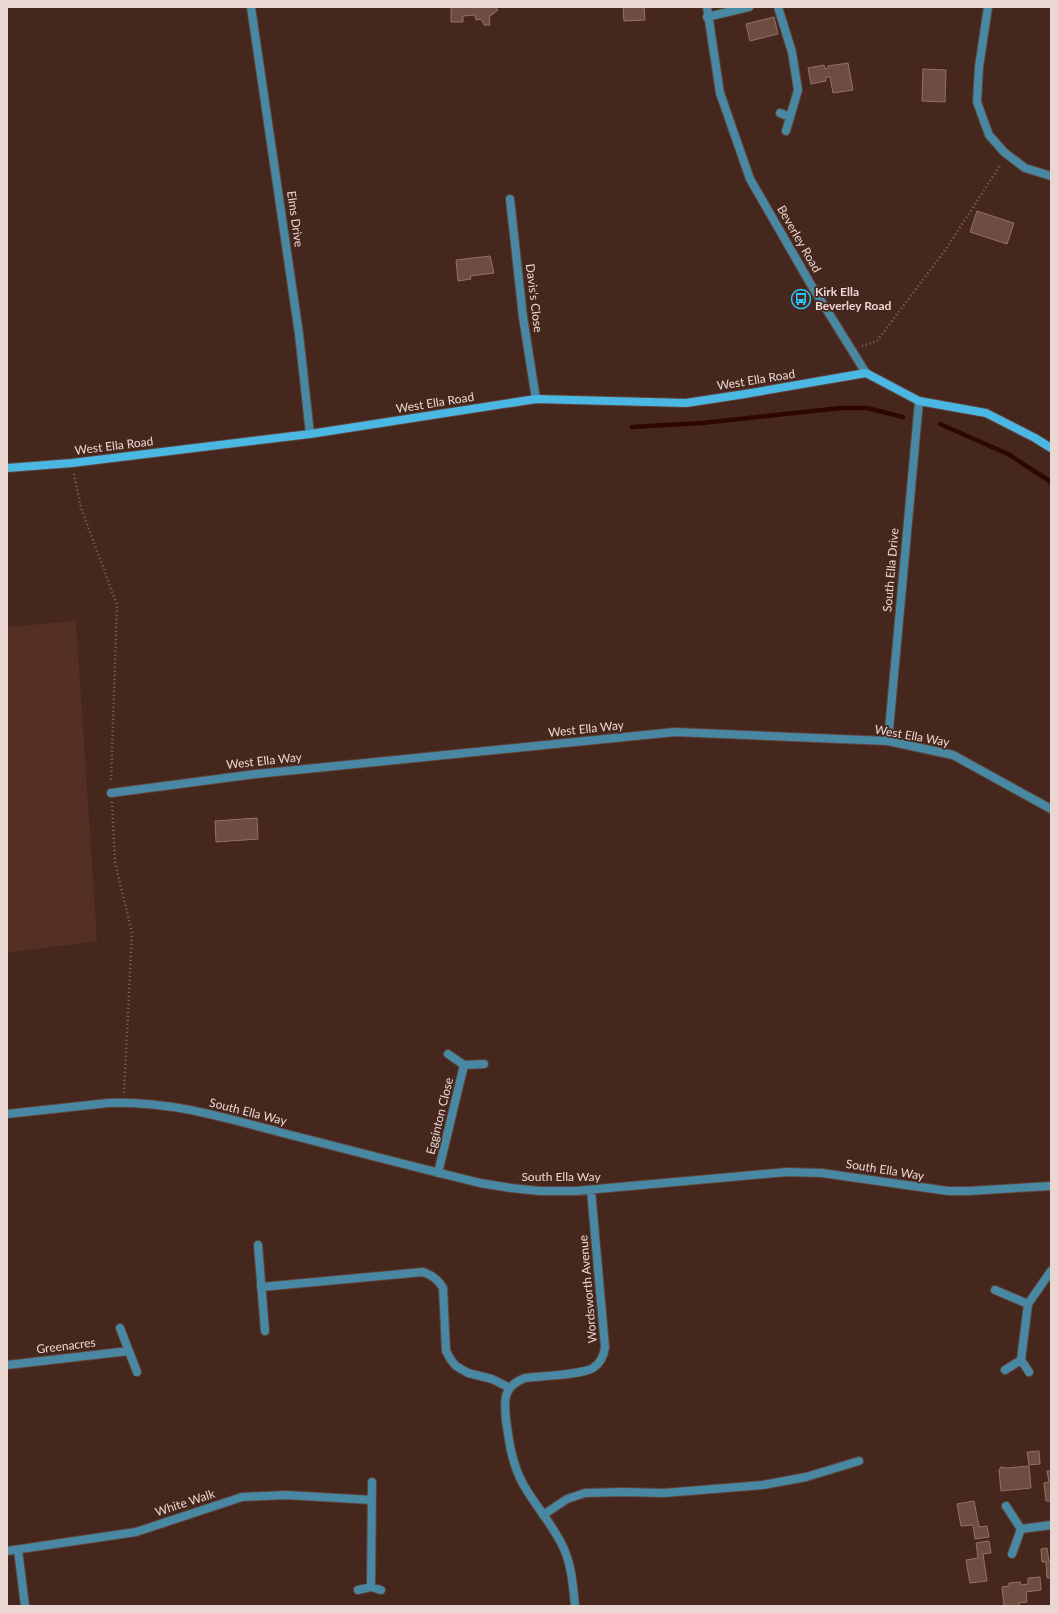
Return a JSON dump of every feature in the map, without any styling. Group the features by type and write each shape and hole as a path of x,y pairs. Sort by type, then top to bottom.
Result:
{"street":[{"name":"Elms Drive","path":"250,7 299,334 310,434"},
{"name":"Beverley Road","path":"707,7 707,17 720,93 750,179 866,373"},
{"path":"707,17 749,7"},
{"path":"778,7 792,52 798,90 786,131"},
{"path":"988,7 979,67 977,102 989,134 1007,155 1025,168 1051,176"},
{"path":"780,113 790,117"},
{"name":"Davis's Close","path":"510,199 523,318 536,399"},
{"name":"West Ella Road","path":"7,468 72,463 310,434 536,399 686,403 866,373"},
{"path":"866,373 918,401 986,413 1035,438 1051,448"},
{"name":"South Ella Drive","path":"888,741 918,401"},
{"name":"West Ella Way","path":"111,793 256,774 675,732 888,741 953,755 1051,809"},
{"name":"Egginton Close","path":"448,1054 464,1065 484,1064"},
{"name":"Egginton Close","path":"438,1173 464,1065"},
{"name":"South Ella Way","path":"7,1114 123,1102 161,1105 192,1110 239,1121 480,1183 540,1191 591,1190 787,1172 822,1173 948,1191 1051,1186"},
{"name":"Wordsworth Avenue","path":"510,1388 518,1380 525,1378 589,1370 599,1363 602,1358 605,1347 591,1190"},
{"path":"258,1245 265,1331"},
{"path":"1029,1372 1021,1360 1028,1304 1051,1271"},
{"path":"261,1287 423,1272 438,1280 443,1288 446,1351 451,1360 456,1366 468,1373 492,1379 510,1388 504,1402 512,1457 522,1483 558,1538 568,1561 572,1577 575,1606"},
{"path":"995,1290 1028,1304"},
{"path":"120,1328 137,1372"},
{"name":"Greenacres","path":"7,1365 129,1350"},
{"path":"1005,1370 1021,1360"},
{"path":"543,1515 567,1499 585,1493 664,1493 763,1485 806,1477 859,1461"},
{"path":"371,1587 372,1482"},
{"name":"White Walk","path":"7,1551 136,1532 242,1497 286,1495 372,1500"},
{"path":"1006,1506 1021,1529"},
{"path":"1021,1529 1051,1525"},
{"path":"1012,1554 1021,1529"},
{"path":"18,1550 25,1606"},
{"path":"358,1590 371,1587 381,1590"}],"path":[{"path":"852,350 877,341 946,249 1007,155"}],"shaded area":[{"path":"76,621 97,941 7,953 7,627"}],"building":[{"path":"451,7 495,7 498,10 489,17 490,25 484,25 481,19 476,20 475,15 463,16 463,22 451,22"},
{"path":"623,7 644,7 645,20 624,21"},
{"path":"774,17 778,34 750,41 746,24"},
{"path":"848,63 853,90 833,93 830,77 826,77 826,81 811,84 808,68 824,65 825,69 828,68 828,66"},
{"path":"923,69 946,70 945,102 922,101"},
{"path":"977,211 1014,223 1007,244 970,232"},
{"path":"490,256 494,273 470,276 471,279 458,281 456,260"},
{"path":"257,818 258,839 216,842 215,821"},
{"path":"1039,1451 1040,1464 1029,1465 1027,1452"},
{"path":"1029,1466 1031,1488 1001,1491 999,1470 1001,1467 1007,1468"},
{"path":"1047,1471 1051,1471 1051,1501 1046,1501 1044,1483 1049,1482"},
{"path":"974,1501 979,1527 987,1526 989,1537 975,1539 973,1525 961,1526 957,1504"},
{"path":"989,1541 991,1553 983,1554 987,1581 970,1583 966,1560 978,1558 976,1543"},
{"path":"1047,1548 1049,1561 1051,1561 1051,1578 1047,1578 1046,1562 1042,1562 1041,1549"},
{"path":"1040,1577 1041,1590 1026,1592 1027,1602 1019,1603 1019,1606 1004,1606 1002,1587 1009,1586 1009,1583 1020,1582 1021,1585 1028,1584 1028,1578"}],"waterway":[{"path":"632,427 702,423 841,408 867,408 903,417"},
{"path":"940,424 1008,454 1051,482"}],"place":[{"name":"Kirk Ella Beverley Road","path":"801,299"}]}
